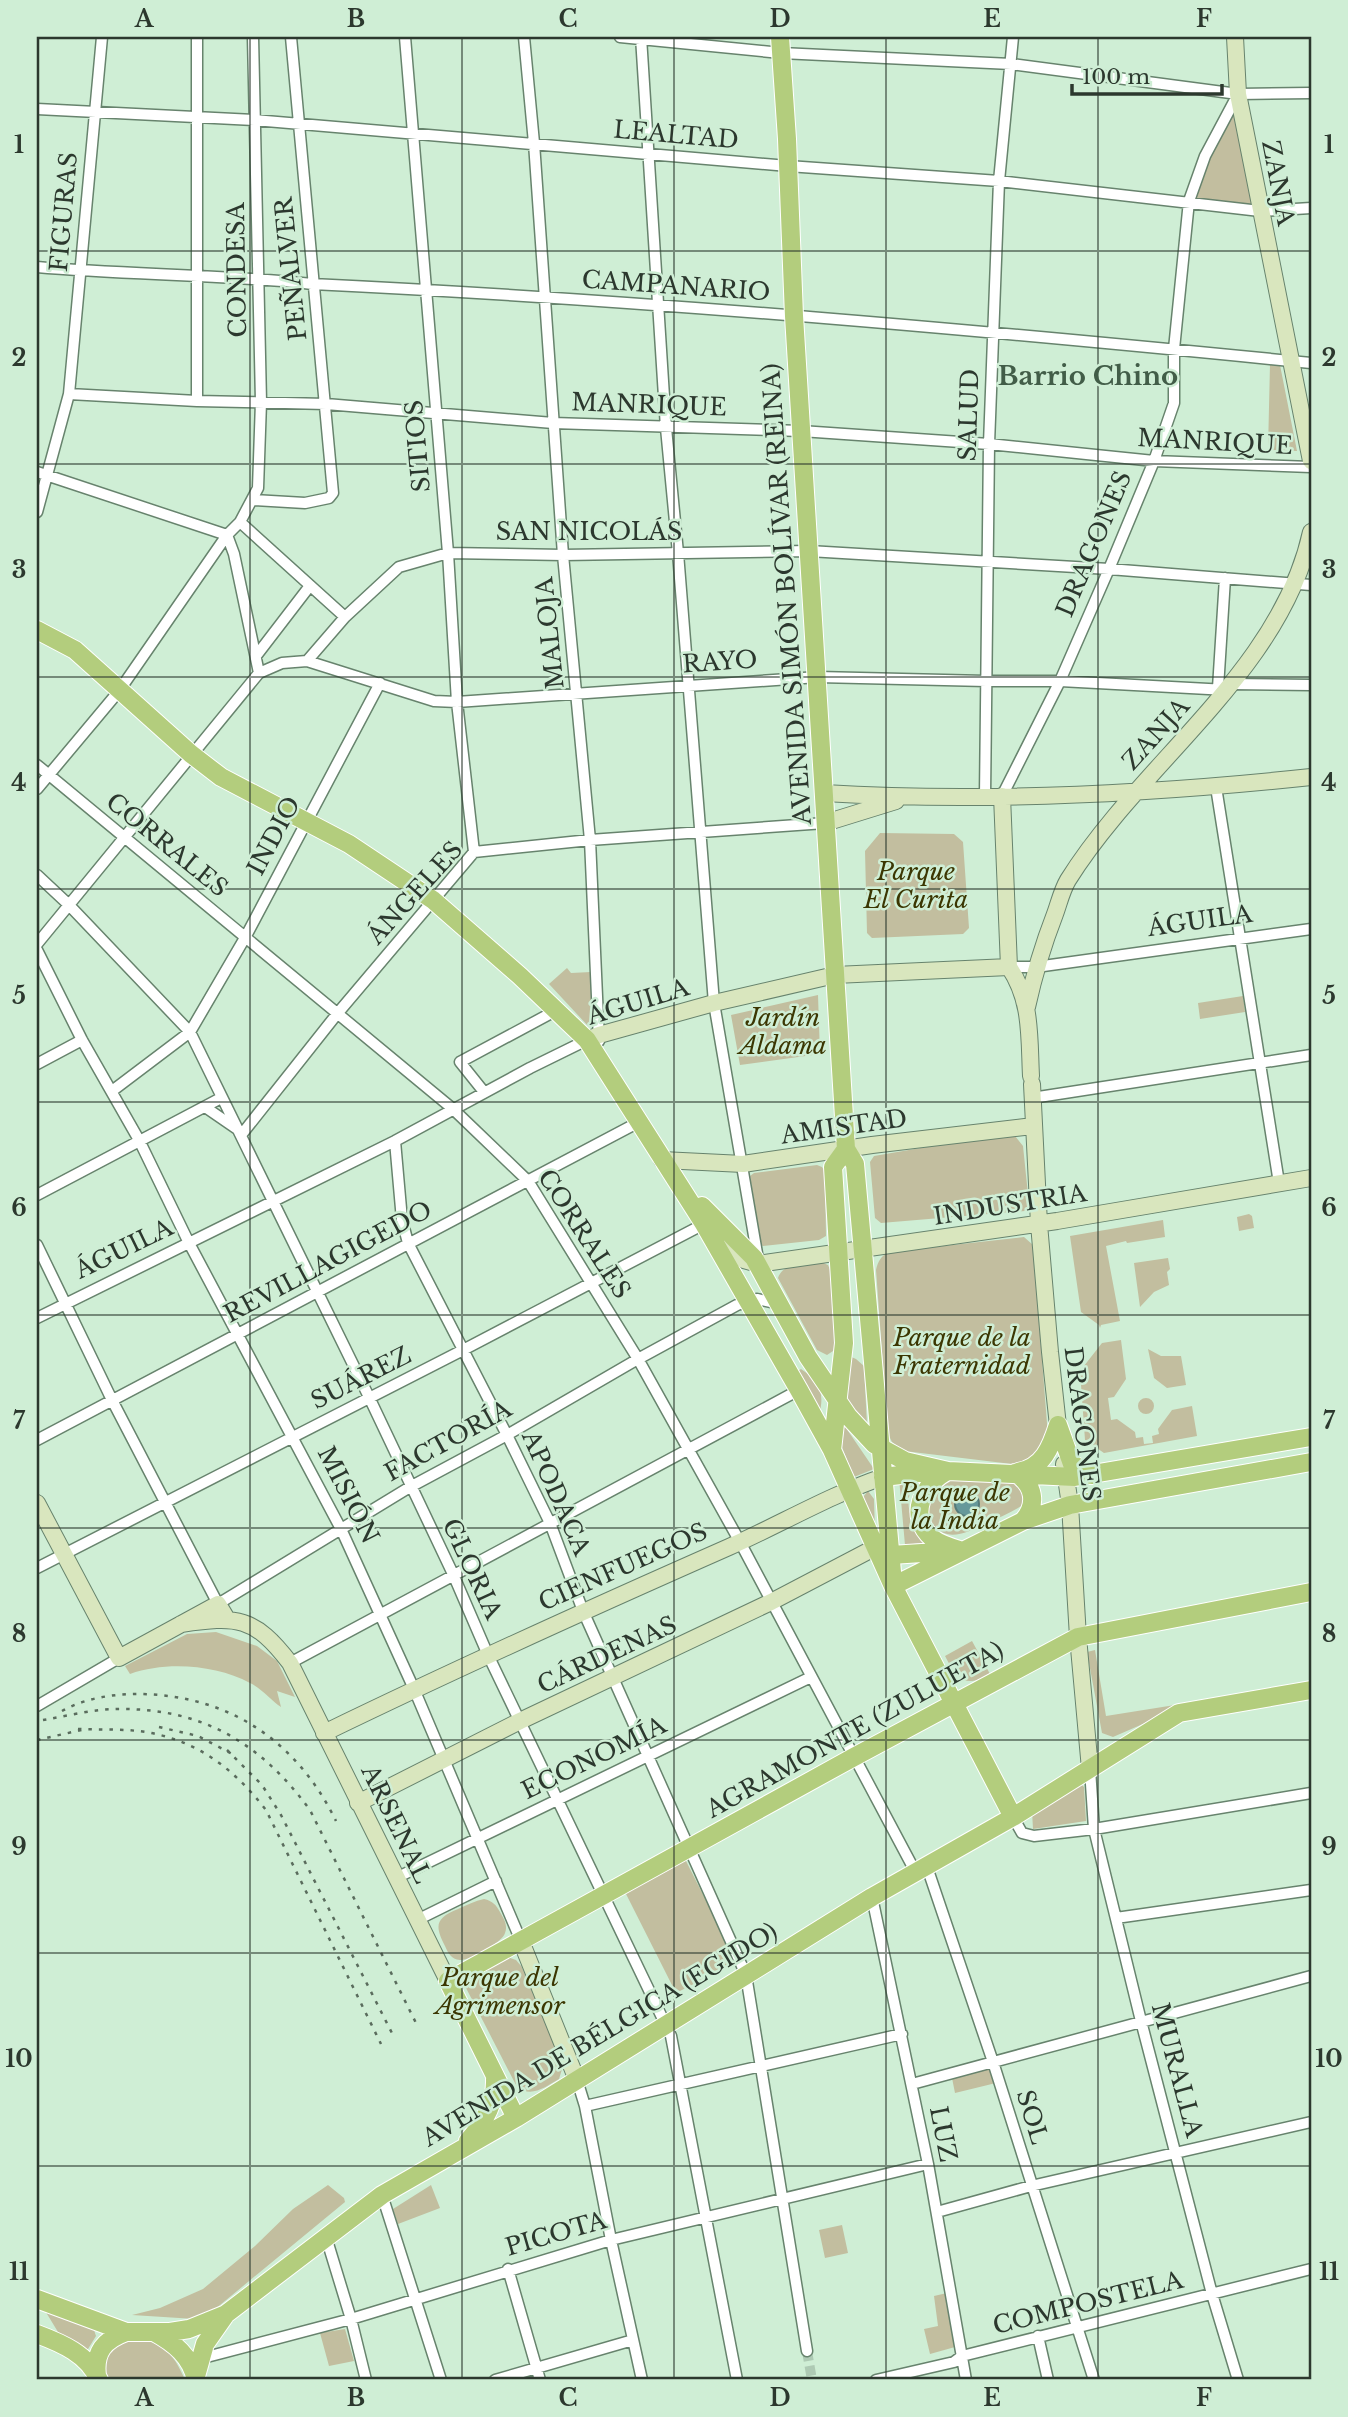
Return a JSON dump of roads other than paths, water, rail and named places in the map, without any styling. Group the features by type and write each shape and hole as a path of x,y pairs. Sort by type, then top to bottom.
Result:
{"main road":[{"name":"AVENIDA SIMÓN BOLÍVAR (REINA)","path":"780,45 789,166 794,316 846,1149 855,1164 883,1477 883,1551 893,1586"},
{"path":"37,630 75,650 191,754 221,777 369,855 433,900 557,1010 593,1038 600,1058 718,1247 799,1390 883,1551 963,1551"},
{"name":"AVENIDA SIMÓN BOLÍVAR (REINA)","path":"832,1450 844,1343 833,1167 846,1149"},
{"path":"666,1166 758,1264 808,1357 837,1401 866,1437 881,1450 905,1461 948,1471 1066,1477 1092,1475 1311,1437"},
{"path":"808,1357 822,1363 830,1361 841,1352 844,1343"},
{"path":"1015,1473 1032,1468 1044,1458 1051,1448 1058,1425"},
{"path":"1058,1425 1072,1464 1092,1475"},
{"path":"1280,1441 1290,1447 1293,1454 1290,1462 1284,1466"},
{"path":"1013,1816 893,1586 1023,1521 1070,1504 1311,1462"},
{"path":"948,1471 937,1476 927,1486 921,1500 921,1521 932,1538 963,1551"},
{"name":"CIENFUEGOS","path":"883,1477 948,1471"},
{"path":"1015,1473 1028,1483 1032,1491 1032,1507 1023,1521"},
{"name":"AGRAMONTE (ZULUETA)","path":"448,1981 1077,1637 1311,1592"},
{"path":"945,1684 974,1693"},
{"name":"AVENIDA DE BÉLGICA (EGIDO)","path":"37,2300 126,2332 189,2329 226,2314 382,2195 516,2118 872,1897 1013,1816 1179,1713 1311,1689"},
{"name":"ARSENAL","path":"448,1981 516,2118"},
{"path":"463,2147 484,2120 496,2091 495,2079"},
{"name":"AVENIDA DE BÉLGICA (EGIDO)","path":"197,2372 205,2344 226,2314"},
{"path":"98,2378 97,2354 108,2340 126,2332"},
{"path":"154,2332 181,2351 197,2372"},
{"path":"37,2334 73,2350 90,2365 98,2378"}],"street":[{"name":"FIGURAS","path":"37,512 42,473 69,394 102,37"},
{"path":"197,37 197,401"},
{"name":"CONDESA","path":"37,789 119,691 227,535 240,522 258,488 261,402 253,37"},
{"name":"PEÑALVER","path":"252,500 305,503 332,496 326,404 312,284 291,37"},
{"name":"SITIOS","path":"405,37 437,413 457,702 474,852"},
{"name":"MALOJA","path":"524,37 563,555 590,840 593,1038"},
{"path":"620,37 780,45 1011,64 1238,94 1311,93"},
{"name":"SALUD","path":"985,796 986,561 993,332 999,181 1013,37"},
{"name":"ZANJA","path":"1235,37 1238,94 1311,461"},
{"path":"641,38 666,428 714,1003 758,1264"},
{"name":"DRAGONES","path":"1090,1769 1077,1637 1070,1504 1058,1425 1039,1224 1027,1007 1021,984 1009,967 1002,796 1060,681 1154,461 1174,403 1174,349 1189,201 1205,156 1238,94"},
{"name":"LEALTAD","path":"37,109 254,120 789,166 999,181 1260,211 1311,208"},
{"name":"CAMPANARIO","path":"37,267 258,278 312,284 657,305 993,332 1311,363"},
{"name":"MANRIQUE","path":"69,394 326,404 553,423 801,431 989,444 1154,461 1311,467"},
{"path":"42,473 227,535 234,554 259,673"},
{"path":"240,522 345,617"},
{"name":"ZANJA","path":"1036,967 1067,882 1093,844 1136,791 1226,688 1273,622 1294,584 1311,532"},
{"name":"SAN NICOLÁS","path":"307,660 345,617 399,566 448,554 809,551 1109,569 1311,585"},
{"path":"1225,578 1226,688"},
{"path":"256,656 309,586"},
{"path":"37,944 259,673 282,663 307,660"},
{"name":"RAYO","path":"307,660 434,701 457,702 818,677 1060,681 1226,688 1311,685"},
{"name":"INDIO","path":"112,1091 190,1032 246,936 304,821 380,683"},
{"name":"CORRALES","path":"37,765 453,1109 528,1181 638,1359 740,1542 854,1757 922,1870"},
{"path":"824,793 905,798 1002,796 1216,787 1311,777"},
{"path":"1216,787 1279,1183"},
{"path":"825,823 905,798"},
{"name":"ÁNGELES","path":"241,1133 474,852 590,840 825,823"},
{"name":"GLORIA","path":"37,874 190,1032 369,1397 453,1574 488,1655 671,2036 737,2380"},
{"name":"ÁGUILA","path":"37,1318 395,1141 484,1092 593,1038 714,1003 835,975 1036,967 1311,929"},
{"name":"MISIÓN","path":"37,950 341,1529 444,1758 577,2080"},
{"name":"DRAGONES","path":"1027,1007 1036,967"},
{"path":"484,1092 460,1062 557,1010"},
{"path":"37,1064 82,1040"},
{"path":"1032,1086 1260,1063 1311,1055"},
{"path":"37,1195 221,1098"},
{"path":"205,1107 241,1133"},
{"name":"REVILLAGIGEDO","path":"37,1440 639,1122"},
{"name":"AMISTAD","path":"666,1166 743,1164 1033,1126"},
{"name":"APODACA","path":"395,1141 402,1220 408,1243 550,1523 583,1611 746,1975 807,2351"},
{"name":"INDUSTRIA","path":"718,1247 758,1264 1039,1224 1311,1178"},
{"name":"SUÁREZ","path":"37,1567 592,1284 704,1224"},
{"path":"37,1245 112,1400 227,1619"},
{"path":"748,1300 766,1299 779,1304"},
{"name":"FACTORÍA","path":"37,1706 218,1604 410,1487 748,1300"},
{"path":"290,1663 799,1390"},
{"name":"CIENFUEGOS","path":"324,1733 583,1611 740,1542 850,1489 883,1477"},
{"path":"37,1503 119,1658"},
{"name":"CÁRDENAS","path":"358,1803 520,1721 883,1551"},
{"name":"ARSENAL","path":"181,1624 227,1619 242,1622 260,1630 290,1663 448,1981"},
{"name":"ECONOMÍA","path":"396,1878 811,1677"},
{"name":"MURALLA","path":"1090,1769 1094,1829 1212,2294 1238,2380"},
{"path":"1013,1816 1022,1833 1028,1836 1094,1829 1311,1793"},
{"name":"SOL","path":"922,1870 993,2062 1094,2380"},
{"path":"417,1920 496,1881"},
{"path":"1116,1918 1311,1890"},
{"name":"LUZ","path":"872,1897 928,2164 966,2380"},
{"path":"912,2084 1311,1976"},
{"path":"585,2106 902,2034"},
{"path":"577,2080 585,2106 642,2380"},
{"path":"937,2212 1031,2186 1311,2122"},
{"name":"PICOTA","path":"197,2372 508,2269 611,2240 928,2164"},
{"path":"382,2195 441,2380"},
{"path":"326,2237 366,2380"},
{"path":"508,2269 540,2380"},
{"name":"COMPOSTELA","path":"876,2380 954,2362 962,2356 1076,2326 1311,2269"},
{"path":"1038,2336 1048,2380"},
{"path":"495,2380 633,2340"}],"water":[{"path":"967,1492 975,1496 979,1504 975,1512 967,1516 959,1512 955,1504 959,1496"}],"tunnel":[{"path":"807,2351 812,2380"}],"railway":[{"path":"62,1711 99,1698 139,1694 172,1696 231,1714 257,1728 280,1746 320,1793 336,1821"},
{"path":"43,1720 99,1710 148,1710 203,1723 250,1748 291,1786 310,1810 417,2025"},
{"path":"159,1727 198,1736 234,1755"},
{"path":"78,1729 140,1731 176,1740 206,1754 244,1785 266,1810 381,2044"},
{"path":"37,1740 86,1729"},
{"path":"227,1750 262,1785 281,1815 394,2037"}],"district":[{"name":"Barrio Chino","path":"1088,376"}],"park label":[{"name":"Parque El Curita","path":"916,886"},
{"name":"Jardín Aldama","path":"783,1032"},
{"name":"Parque de la Fraternidad","path":"962,1352"},
{"name":"Parque de la India","path":"955,1507"},
{"name":"Parque del Agrimensor","path":"500,1992"}]}
